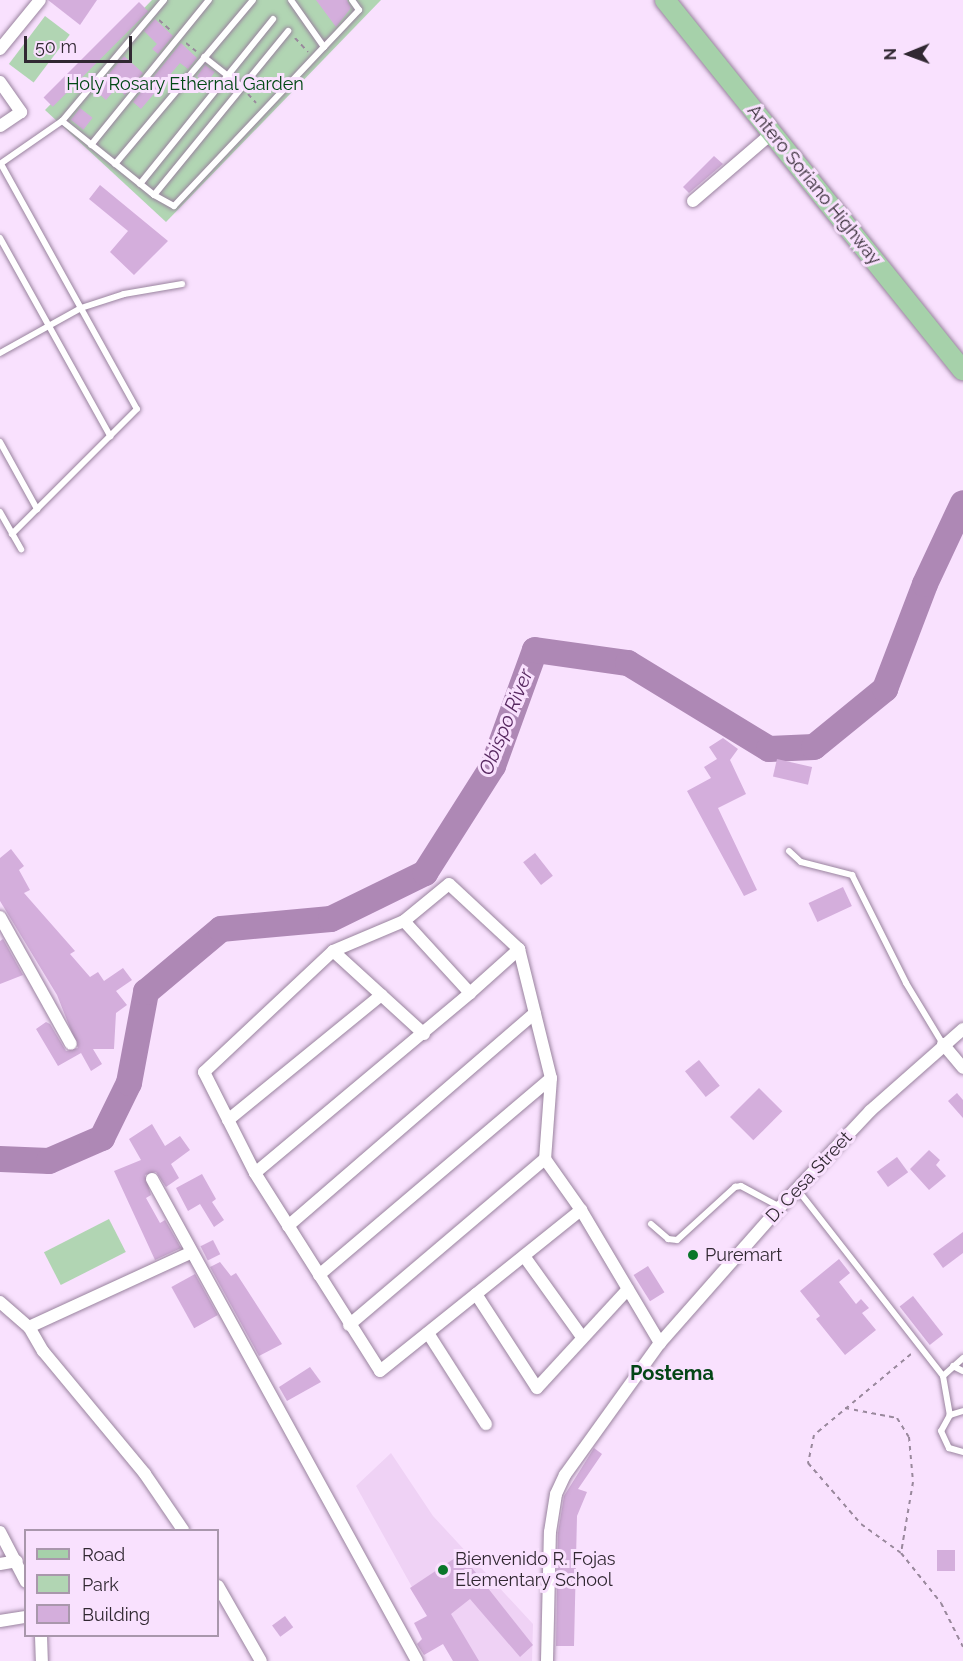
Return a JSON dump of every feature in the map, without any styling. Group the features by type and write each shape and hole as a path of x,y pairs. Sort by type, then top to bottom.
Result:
{"main road":[{"name":"Antero Soriano Highway","path":"665,0 963,370"}],"street":[{"path":"0,49 40,0"},
{"path":"0,82 21,112 0,126"},
{"path":"693,201 772,133"},
{"path":"581,1210 381,1371 349,1325 255,1173 204,1072 333,951 404,921 449,884 519,949 551,1078 545,1159 581,1210 660,1343"},
{"path":"0,917 71,1044"},
{"path":"404,921 470,993"},
{"path":"255,1173 424,1034 519,949"},
{"path":"333,951 424,1034"},
{"path":"228,1120 381,995"},
{"path":"288,1226 535,1013"},
{"name":"D. Cesa Street","path":"547,1661 549,1559 556,1494 565,1475 660,1343 780,1207 870,1111 943,1044 963,1029"},
{"path":"943,1044 962,1066"},
{"path":"319,1275 551,1078"},
{"path":"349,1325 545,1159"},
{"path":"152,1179 417,1661"},
{"path":"29,1327 192,1252"},
{"path":"524,1256 582,1337"},
{"path":"476,1294 537,1389 582,1337 628,1290"},
{"path":"0,1302 29,1327 43,1350 145,1474 182,1529"},
{"path":"428,1333 486,1424"},
{"path":"0,1532 24,1577"},
{"path":"0,1564 17,1561"},
{"path":"219,1588 261,1661"},
{"path":"0,1621 24,1617"},
{"path":"41,1637 42,1661"}],"lane":[{"path":"12,534 137,409 0,164 62,121 164,0"},
{"path":"91,146 209,0"},
{"path":"115,164 253,0"},
{"path":"291,0 324,47"},
{"path":"62,121 154,195 171,205 178,205 359,10 352,0"},
{"path":"140,184 273,19"},
{"path":"154,195 288,31"},
{"path":"204,57 242,87"},
{"path":"0,238 110,436"},
{"path":"0,353 81,308 124,294 182,284"},
{"path":"0,442 37,509"},
{"path":"0,512 21,549"},
{"path":"789,851 801,862 852,875 906,983 943,1044"},
{"path":"651,1224 668,1239 676,1240 735,1187 741,1186 780,1207"},
{"path":"797,1189 943,1376 950,1415"},
{"path":"943,1376 963,1358"},
{"path":"952,1366 963,1371"},
{"path":"963,1411 950,1415 942,1425 942,1437 949,1448 963,1452"}],"path":[{"path":"242,87 264,111"},
{"path":"919,1348 843,1408 814,1435 808,1463 861,1524 901,1553 941,1603 963,1647"},
{"path":"843,1408 897,1418 909,1437 913,1482 901,1553"}],"shaded area":[{"name":"Bienvenido R. Fojas Elementary School","path":"391,1453 433,1516 533,1624 532,1661 453,1661 356,1486"}],"green space":[{"name":"Holy Rosary Ethernal Garden","path":"152,0 381,0 166,222 45,110"},
{"path":"45,16 70,35 34,83 9,64"},
{"path":"109,1219 126,1252 61,1285 44,1252"}],"building":[{"path":"48,0 97,0 80,25"},
{"path":"316,0 347,0 351,8 336,27"},
{"path":"139,2 148,11 53,107 44,97"},
{"path":"155,19 173,36 158,54 152,49 157,44 144,31"},
{"path":"181,43 197,58 188,69 180,63 141,109 133,102"},
{"path":"124,56 143,73 125,95 116,88 106,100 95,90"},
{"path":"205,65 215,72 207,83 197,76"},
{"path":"80,108 93,118 83,130 71,120"},
{"path":"714,156 723,164 689,193 683,187"},
{"path":"100,185 168,241 134,275 110,252 128,231 89,199"},
{"path":"723,738 738,749 730,760 746,794 718,808 757,890 744,896 687,791 711,778 704,767 717,759 709,747"},
{"path":"777,759 812,767 808,785 773,777"},
{"path":"11,849 24,866 19,870 30,890 24,893 75,951 70,954 90,977 98,972 104,981 123,968 132,980 116,991 127,1005 116,1013 114,1049 93,1049 102,1064 91,1071 81,1053 58,1066 36,1029 46,1022 50,1024 66,1051 78,1048 57,995 0,901 0,858"},
{"path":"535,853 553,876 541,885 523,862"},
{"path":"843,887 852,906 817,922 809,903"},
{"path":"3,939 23,975 0,984 0,941"},
{"path":"699,1060 720,1086 706,1097 685,1071"},
{"path":"759,1088 782,1111 753,1140 730,1117"},
{"path":"957,1093 963,1100 963,1118 948,1101"},
{"path":"152,1124 165,1146 180,1136 190,1150 171,1164 179,1178 166,1187 156,1172 145,1175 151,1195 146,1198 160,1223 165,1220 181,1248 155,1260 114,1171 141,1160 129,1139"},
{"path":"929,1150 940,1160 936,1165 946,1176 929,1190 910,1169"},
{"path":"897,1157 908,1172 888,1187 877,1172"},
{"path":"202,1174 216,1199 212,1202 224,1220 214,1227 200,1204 188,1211 176,1188"},
{"path":"963,1232 963,1253 943,1268 933,1254"},
{"path":"213,1240 220,1254 208,1261 201,1246"},
{"path":"839,1259 850,1273 839,1282 856,1304 861,1299 869,1308 862,1313 876,1330 845,1355 816,1319 820,1316 800,1291"},
{"path":"220,1262 231,1276 236,1273 282,1344 259,1356 210,1267"},
{"path":"648,1266 664,1292 650,1301 634,1275"},
{"path":"195,1274 218,1315 194,1328 171,1287"},
{"path":"913,1296 943,1335 930,1345 900,1306"},
{"path":"310,1367 321,1382 287,1401 279,1387"},
{"path":"594,1448 602,1454 578,1489 587,1492 577,1516 574,1646 556,1646 558,1533 564,1496"},
{"path":"937,1550 955,1550 955,1571 937,1571"},
{"path":"461,1554 533,1645 520,1657 470,1599 451,1614 479,1661 453,1661 443,1644 424,1655 417,1644 422,1639 414,1623 427,1616 410,1588"},
{"path":"285,1616 293,1627 280,1637 272,1625"}],"waterway":[{"name":"Obispo River","path":"0,1159 49,1161 102,1138 129,1083 146,992 221,929 331,919 425,873 493,766 535,650 628,663 769,749 814,747 885,689 925,584 963,503"}],"place":[{"name":"Puremart","path":"693,1255"},
{"name":"Bienvenido R. Fojas Elementary School","path":"443,1570"}],"district":[{"name":"Postema","path":"672,1373"}]}
